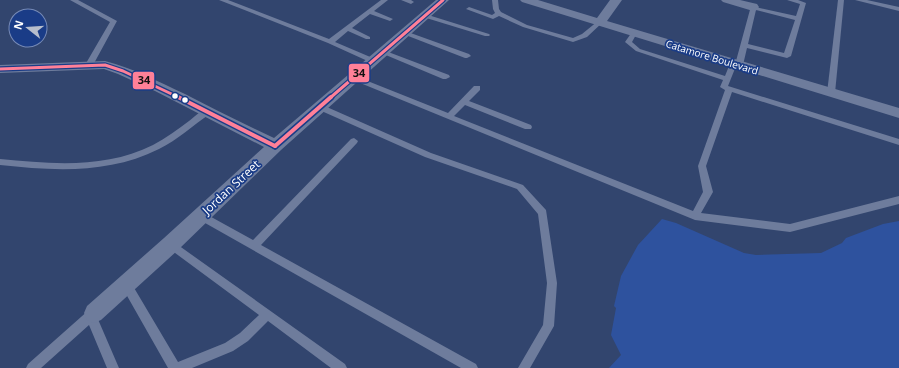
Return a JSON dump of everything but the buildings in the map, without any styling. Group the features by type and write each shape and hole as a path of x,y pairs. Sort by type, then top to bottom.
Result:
{"street":[{"name":"Jordan Street","path":"92,315 171,244 275,146 444,0"},
{"name":"Catamore Boulevard","path":"526,0 899,113"},
{"path":"727,0 753,7"},
{"path":"600,22 614,1"},
{"path":"0,69 105,65 123,71 275,146"}],"lane":[{"path":"73,0 114,21 89,65"},
{"path":"222,0 330,42 446,77"},
{"path":"330,42 385,0"},
{"path":"404,0 411,2"},
{"path":"496,0 496,9 499,13 525,26 573,40 590,32 600,22"},
{"path":"744,45 787,56 803,3 790,0"},
{"path":"831,93 841,0"},
{"path":"858,0 899,9"},
{"path":"798,19 753,7 744,45 724,86 899,142"},
{"path":"469,9 493,17 499,13"},
{"path":"370,12 390,19"},
{"path":"425,16 487,35"},
{"path":"348,29 368,38"},
{"path":"405,33 467,56"},
{"path":"634,33 628,42 638,50 727,79"},
{"path":"352,78 695,216 790,228 899,200"},
{"path":"449,117 477,88"},
{"path":"695,216 708,192 702,166 730,88"},
{"path":"464,102 528,127"},
{"path":"320,107 428,155 520,187 543,213 552,284 548,326 524,368"},
{"path":"0,162 44,167 74,168 103,165 132,157 157,147 207,112"},
{"path":"254,246 354,141"},
{"path":"201,216 472,368"},
{"path":"171,244 341,368"},
{"path":"126,284 175,368"},
{"path":"178,368 229,347 244,337 267,314"},
{"path":"32,368 92,315 113,368"}],"shaded area":[{"path":"662,219 676,223 744,253 756,255 821,253 842,243 846,238 883,224 899,221 899,368 609,368 621,355 611,335 616,308 614,306 621,276 638,245"}],"transit line":[{"name":"34","path":"275,146 443,0"},
{"name":"34","path":"0,69 105,65 123,71 160,88 275,146"}]}
